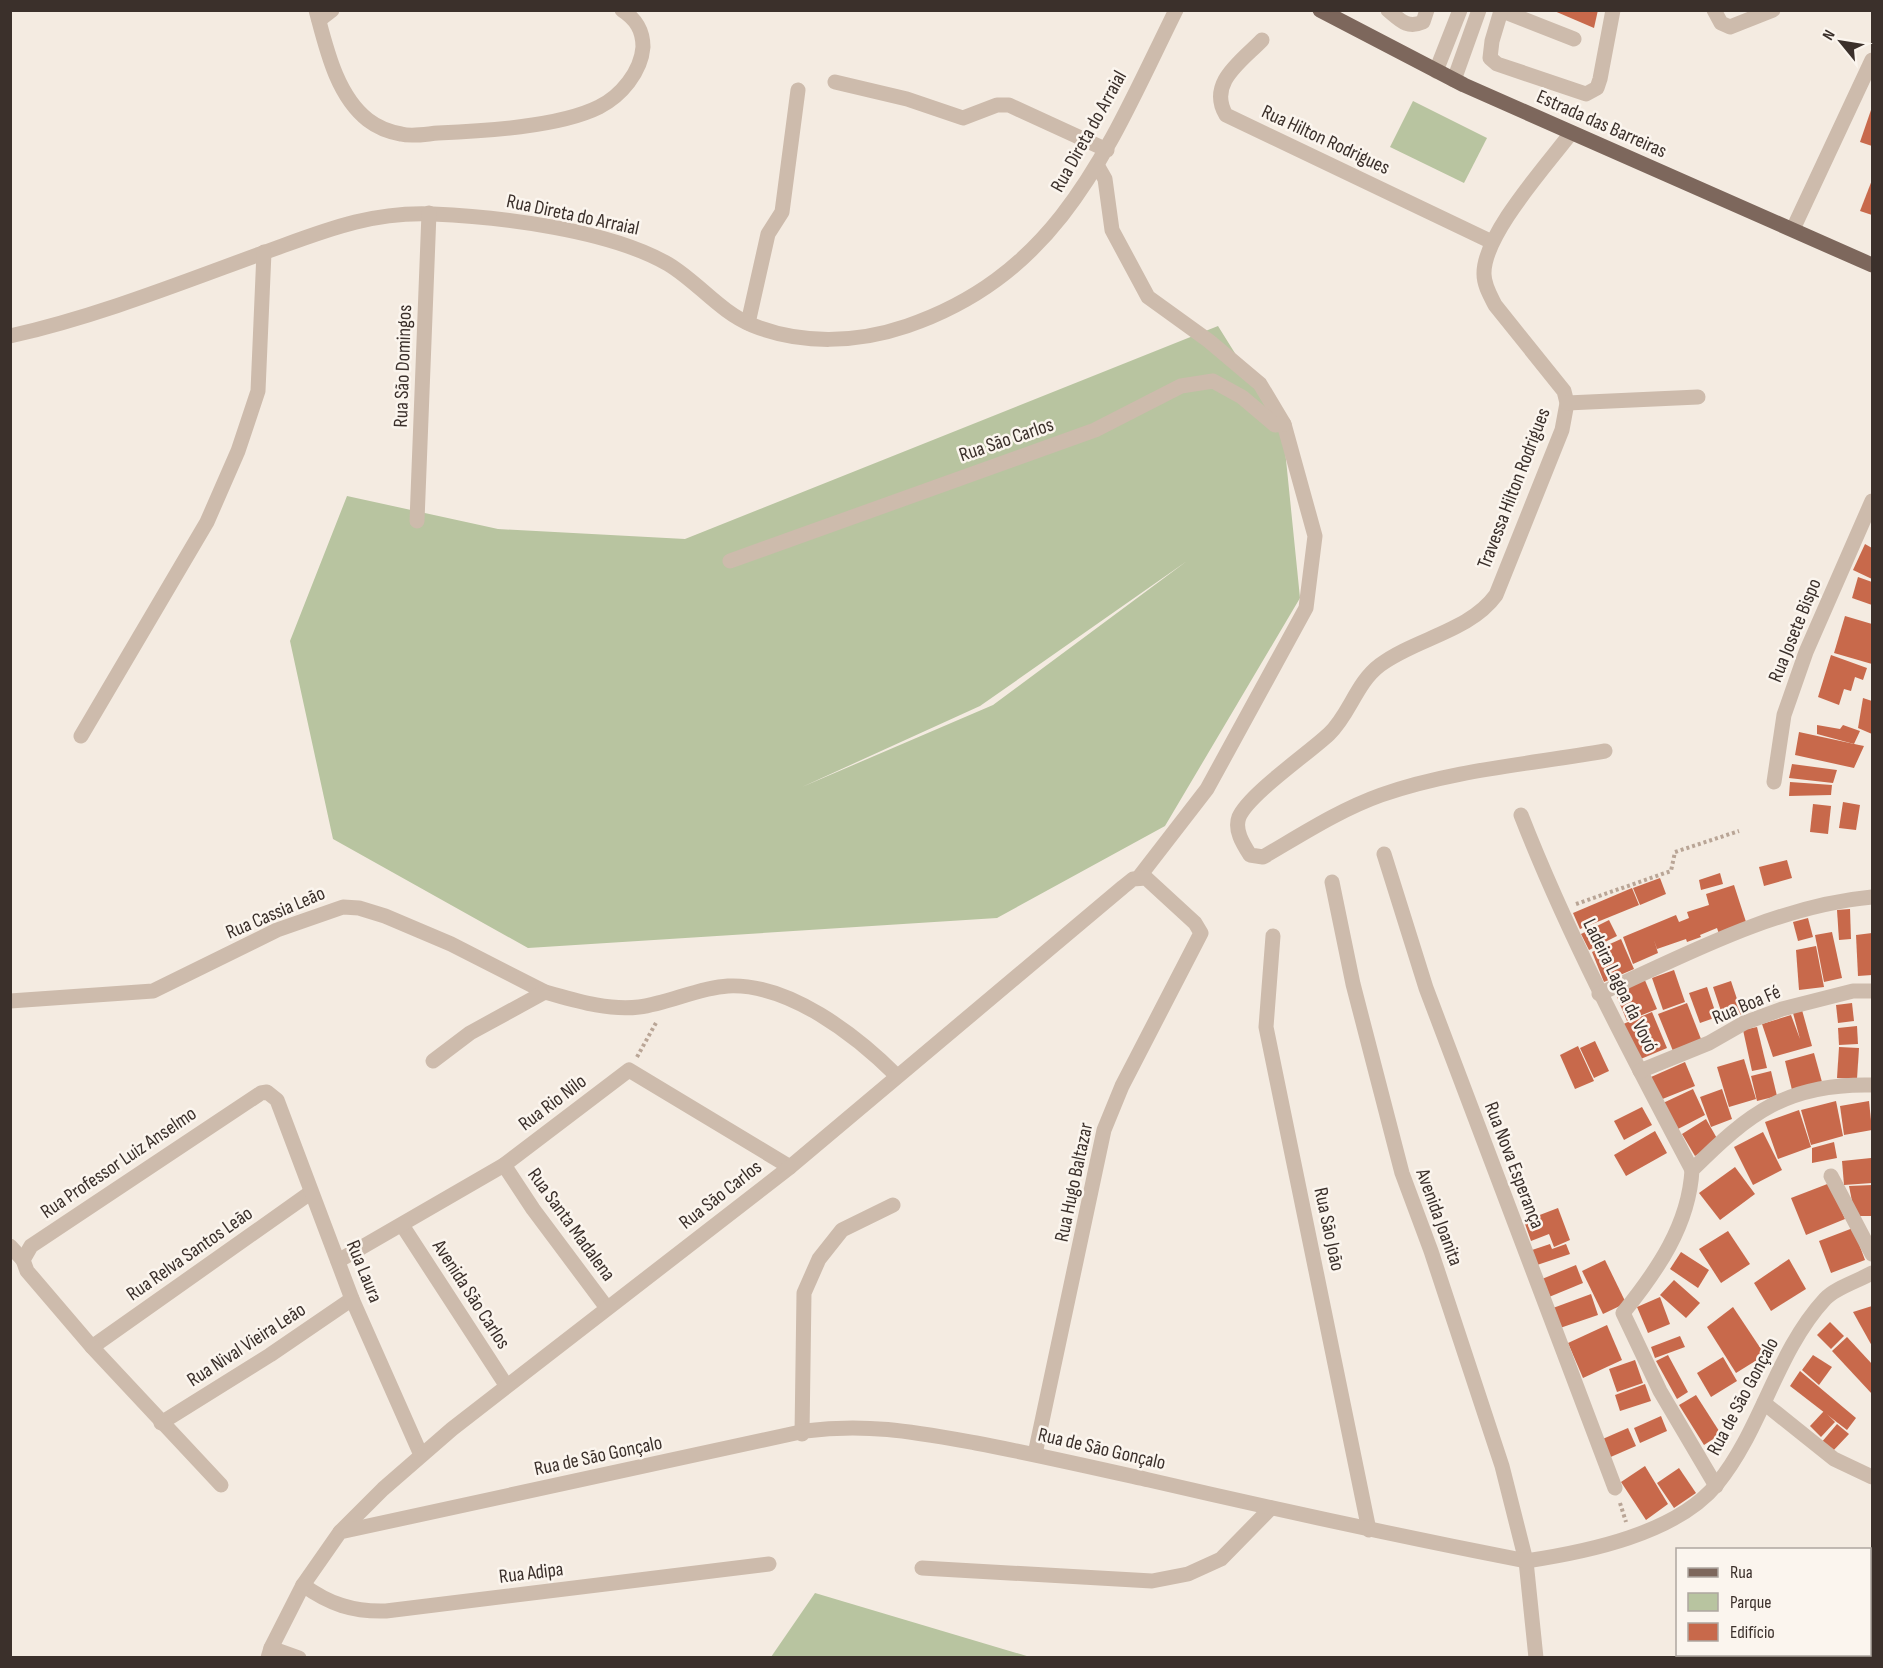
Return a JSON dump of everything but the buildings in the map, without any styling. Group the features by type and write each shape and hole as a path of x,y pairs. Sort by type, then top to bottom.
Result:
{"main road":[{"name":"Estrada das Barreiras","path":"1320,10 1454,80 1872,264"}],"street":[{"path":"332,10 318,15 329,55 352,102 368,120 404,135 529,124 577,115 600,107 617,95 633,78 642,56 643,35 633,17 622,10"},
{"name":"Rua Direta do Arraial","path":"10,336 57,326 264,252 315,231 372,218 429,213 501,218 569,231 644,251 672,266 748,323 795,337 856,338 891,331 924,320 989,288 1024,259 1049,234 1107,150 1176,10"},
{"path":"1388,10 1405,24 1414,26 1423,22 1427,10"},
{"path":"1436,71 1460,10"},
{"path":"1454,80 1479,10"},
{"path":"1574,39 1500,11 1491,41 1490,58 1497,64 1586,94 1597,88 1600,79 1613,10"},
{"path":"1714,10 1722,23 1730,27 1773,10"},
{"name":"Rua Hilton Rodrigues","path":"1262,40 1222,80 1219,93 1220,105 1226,115 1492,242"},
{"path":"1793,229 1872,60"},
{"path":"835,82 907,99 963,118 997,105 1009,105 1107,150"},
{"path":"748,323 768,234 782,212 798,90"},
{"name":"Travessa Hilton Rodrigues","path":"1571,133 1492,242 1484,275 1487,291 1495,305 1557,379 1567,403 1562,430 1496,594 1488,605 1473,618 1380,665 1360,686 1330,734 1258,795 1243,811 1238,818 1240,838 1250,855 1263,857 1319,824 1380,795 1463,774 1605,752"},
{"path":"1097,165 1105,178 1112,230 1148,297 1209,341 1260,384 1284,424 1315,536 1306,608 1207,789 1140,877"},
{"name":"Rua São Domingos","path":"417,520 429,213"},
{"path":"81,736 207,522 238,451 258,391 264,252"},
{"name":"Rua São Carlos","path":"730,561 1095,430 1181,386 1213,381 1242,397 1275,425 1284,424"},
{"path":"1567,403 1698,397"},
{"name":"Rua Josete Bispo","path":"1774,782 1784,715 1791,694 1806,652 1872,501"},
{"name":"Ladeira Lagoa da Vovó","path":"1521,814 1599,993 1692,1170"},
{"name":"Rua Nova Esperança","path":"1384,854 1430,999 1615,1488"},
{"name":"Rua São Carlos","path":"340,1532 421,1455 506,1385 790,1167 1123,886 1140,877"},
{"name":"Rua Hugo Baltazar","path":"1035,1454 1104,1130 1122,1086 1201,933 1194,923 1151,882 1140,877"},
{"name":"Avenida Joanita","path":"1332,882 1353,984 1402,1173 1431,1251 1502,1466 1526,1561 1536,1658"},
{"path":"1599,993 1733,934 1834,900 1872,897"},
{"name":"Rua Cassia Leão","path":"10,1001 153,991 277,930 343,907 359,908 386,916 451,944 545,992 610,1006 637,1007 668,1001 704,989 730,986 757,989 787,999 847,1031 897,1076"},
{"name":"Rua São João","path":"1273,936 1266,1027 1369,1530"},
{"name":"Rua Boa Fé","path":"1640,1071 1709,1043 1744,1023 1782,1009 1853,991 1872,991"},
{"path":"433,1061 479,1028 545,992"},
{"path":"629,1070 790,1167"},
{"name":"Rua Rio Nilo","path":"338,1261 504,1165 629,1070"},
{"path":"1716,1486 1660,1390 1623,1312 1647,1283 1681,1222 1690,1194 1692,1170 1731,1131 1762,1109 1802,1092 1842,1084 1872,1085"},
{"name":"Rua Professor Luiz Anselmo","path":"23,1260 31,1246 251,1098 267,1092 277,1100"},
{"name":"Rua Laura","path":"277,1100 310,1193 352,1299 421,1455"},
{"name":"Rua Santa Madalena","path":"504,1165 571,1262 607,1308"},
{"path":"1832,1176 1872,1254"},
{"name":"Rua Relva Santos Leão","path":"92,1347 310,1193"},
{"path":"802,1434 804,1293 819,1259 842,1230 893,1205"},
{"name":"Avenida São Carlos","path":"402,1225 506,1385"},
{"path":"10,1246 23,1260 27,1271 92,1347 221,1485"},
{"name":"Rua de São Gonçalo","path":"340,1532 834,1427 869,1426 1035,1454 1369,1530 1526,1561 1631,1537 1670,1521 1693,1506 1716,1486 1748,1437 1803,1328 1826,1298 1872,1273"},
{"name":"Rua Nival Vieira Leão","path":"161,1423 270,1355 352,1299"},
{"path":"1764,1402 1834,1459 1872,1478"},
{"path":"922,1568 1152,1581 1188,1574 1221,1559 1270,1508"},
{"path":"299,1658 270,1653 303,1585 340,1532"},
{"name":"Rua Adipa","path":"303,1585 321,1598 342,1607 364,1611 386,1611 769,1564"}],"path":[{"path":"1561,909 1671,871 1675,852 1739,831"},
{"path":"629,1070 668,1001"},
{"path":"1615,1488 1631,1537"}],"green space":[{"path":"1413,101 1487,138 1464,183 1390,147"},
{"path":"1218,326 1283,430 1300,598 1165,826 997,918 528,948 333,839 290,641 347,496 498,529 685,539","holes":["1187,561 993,705 802,787 980,706"]},
{"path":"815,1593 1030,1657 771,1657"}]}
